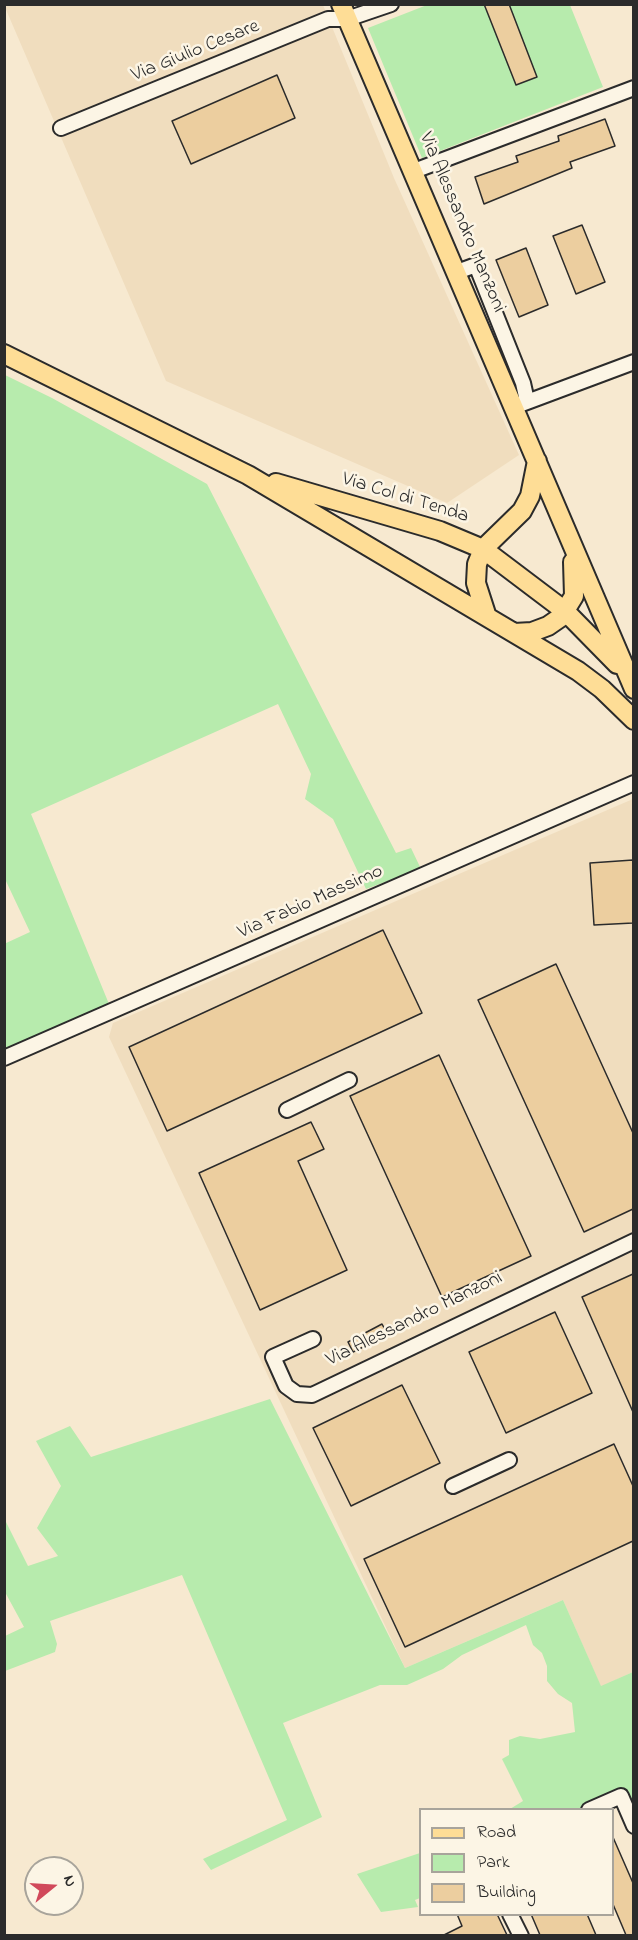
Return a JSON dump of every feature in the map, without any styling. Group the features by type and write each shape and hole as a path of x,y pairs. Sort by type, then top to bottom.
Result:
{"main road":[{"name":"Via Alessandro Manzoni","path":"344,12 457,272 521,404 538,460 632,686"},
{"name":"Via Col di Tenda","path":"4,354 248,475 486,614 578,671 602,689 633,720"},
{"path":"486,614 476,583 477,564 483,549 522,511 530,496 538,460"},
{"name":"Via Col di Tenda","path":"248,475 440,531 483,549 565,611 607,652 632,686"},
{"path":"514,633 532,632 548,626 565,611 574,596 572,546"}],"street":[{"name":"Via Giulio Cesare","path":"61,128 344,12 391,4"},
{"path":"414,171 633,88"},
{"path":"521,404 633,362"},
{"name":"Via Fabio Massimo","path":"4,1058 633,783"},
{"path":"287,1110 349,1080"},
{"name":"Via Alessandro Manzoni","path":"313,1339 273,1357 286,1386 297,1394 312,1395 424,1339 633,1241"},
{"path":"453,1486 509,1460"},
{"path":"591,1808 621,1796 633,1826"},
{"path":"511,1916 521,1935"}],"shaded area":[{"path":"4,5 323,5 394,178 519,455 447,503 166,381"},
{"path":"633,799 633,1672 601,1687 563,1600 405,1668 109,1037 113,1023"}],"green space":[{"path":"427,5 570,5 603,87 422,158 368,28"},
{"path":"5,375 52,398 207,484 396,853 411,848 421,869 366,889 333,819 305,799 311,774 278,704 31,814 109,1004 5,1049 4,944 30,932 5,879"},
{"path":"270,1399 405,1668 563,1600 601,1686 633,1672 633,1807 630,1800 612,1808 512,1808 523,1801 502,1759 509,1755 509,1740 520,1736 540,1739 575,1732 572,1703 558,1694 547,1681 547,1666 542,1653 533,1645 526,1625 462,1655 443,1669 407,1685 380,1685 283,1723 322,1817 211,1870 203,1859 287,1820 182,1575 50,1621 57,1644 55,1652 5,1671 5,1636 24,1627 5,1592 4,1518 28,1566 58,1556 37,1528 61,1486 36,1441 70,1426 91,1457"},
{"path":"419,1853 419,1898 415,1900 418,1907 381,1912 357,1874"}],"building":[{"path":"484,4 509,4 537,77 516,85"},
{"path":"277,75 295,118 191,164 172,121"},
{"path":"605,119 615,146 570,162 572,168 484,204 475,177 518,162 516,156 559,141 558,136"},
{"path":"582,225 605,282 576,294 553,236"},
{"path":"526,248 548,305 519,317 496,260"},
{"path":"633,860 633,923 594,925 590,863"},
{"path":"383,930 422,1013 167,1131 129,1047"},
{"path":"556,964 633,1133 633,1209 584,1232 478,1000"},
{"path":"439,1055 531,1256 442,1297 350,1096"},
{"path":"311,1122 324,1149 298,1161 347,1270 260,1310 199,1173"},
{"path":"633,1274 633,1412 582,1297"},
{"path":"555,1312 592,1393 506,1433 469,1352"},
{"path":"382,1324 388,1335 353,1352 348,1342"},
{"path":"402,1385 440,1463 351,1506 313,1428"},
{"path":"614,1444 633,1486 633,1541 405,1647 364,1559"},
{"path":"614,1840 633,1883 633,1935 626,1935 614,1907"},
{"path":"458,1916 498,1916 507,1935 444,1935 462,1926"},
{"path":"532,1916 588,1916 596,1935 540,1935"}]}
